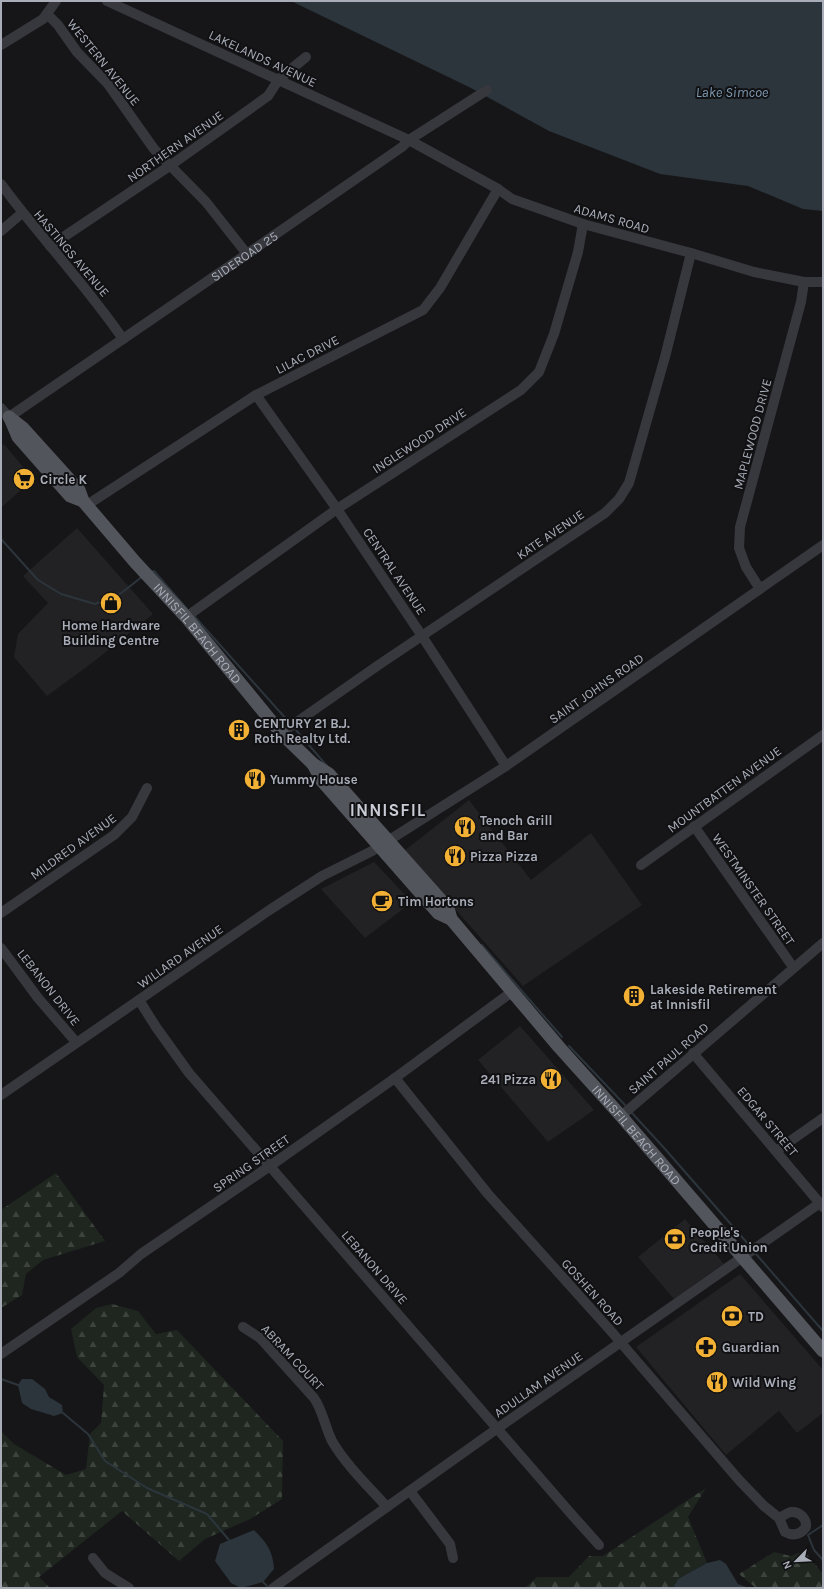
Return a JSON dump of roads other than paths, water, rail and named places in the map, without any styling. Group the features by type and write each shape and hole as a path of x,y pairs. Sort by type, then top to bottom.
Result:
{"main road":[{"name":"INNISFIL BEACH ROAD","path":"4,416 18,437 70,496 85,503 135,562 186,617 281,733 313,764 329,774 384,843 448,908 451,919 559,1047 621,1116 823,1351"}],"street":[{"path":"1,45 43,19 56,1"},
{"name":"LAKELANDS AVENUE","path":"107,1 409,140"},
{"name":"WESTERN AVENUE","path":"47,14 58,25 77,52 108,84 154,148 206,202 247,254"},
{"name":"NORTHERN AVENUE","path":"50,246 171,165 268,96 279,79 306,57"},
{"name":"SIDEROAD 25","path":"4,416 123,339 402,147 409,140 487,90"},
{"name":"ADAMS ROAD","path":"409,140 498,189 512,199 583,224 691,253 754,272 804,282 823,282"},
{"name":"HASTINGS AVENUE","path":"1,184 104,312 123,339"},
{"name":"LILAC DRIVE","path":"85,503 256,395 423,310 440,288 498,189"},
{"path":"1,231 22,212"},
{"name":"INGLEWOOD DRIVE","path":"186,617 337,509 521,390 539,372 554,334 578,252 583,224"},
{"name":"KATE AVENUE","path":"281,733 380,664 605,512 618,499 629,483 665,357 691,253"},
{"name":"MAPLEWOOD DRIVE","path":"760,589 746,567 739,548 740,527 801,302 804,282"},
{"name":"CENTRAL AVENUE","path":"256,395 337,509 422,636 506,766"},
{"name":"SAINT JOHNS ROAD","path":"384,843 506,766 823,545"},
{"name":"MOUNTBATTEN AVENUE","path":"641,865 823,735"},
{"name":"MILDRED AVENUE","path":"1,913 114,835 132,817 146,788"},
{"name":"WESTMINSTER STREET","path":"694,826 793,967"},
{"name":"WILLARD AVENUE","path":"1,1095 268,911 322,876 384,843"},
{"name":"SAINT PAUL ROAD","path":"621,1116 793,967 823,943"},
{"name":"LEBANON DRIVE","path":"1,948 38,998 76,1042"},
{"name":"SPRING STREET","path":"1,1354 119,1273 141,1254 395,1078 513,991"},
{"name":"LEBANON DRIVE","path":"139,1000 156,1027 189,1072 599,1545"},
{"name":"EDGAR STREET","path":"693,1053 822,1205"},
{"name":"GOSHEN ROAD","path":"395,1078 488,1194 620,1342 739,1480 778,1518"},
{"path":"776,1151 823,1118"},
{"name":"ADULLAM AVENUE","path":"273,1588 620,1342 742,1257 822,1205"},
{"name":"ABRAM COURT","path":"243,1326 260,1338 314,1398 319,1405 331,1439 339,1452 387,1507"},
{"path":"410,1491 450,1544 454,1558"},
{"path":"93,1558 105,1573 129,1588"}],"water":[{"name":"Lake Simcoe","path":"291,1 823,1 823,211 803,209 748,186 660,174 549,131 471,88"},
{"path":"22,1379 32,1379 45,1389 49,1397 62,1405 63,1413 54,1416 31,1409 22,1403 18,1385"},
{"path":"254,1530 271,1552 274,1569 263,1582 241,1588 231,1583 215,1561 220,1544"},
{"path":"720,1560 726,1564 738,1584 749,1588 673,1588 678,1579 707,1563"}],"waterway":[{"path":"1,539 38,580 61,594 95,604 120,594 143,576"},
{"path":"150,573 154,571 187,609"},
{"path":"195,617 288,721"},
{"path":"296,730 327,766"},
{"path":"482,945 562,1037"},
{"path":"569,1046 625,1105"},
{"path":"632,1113 749,1245"},
{"path":"756,1254 823,1331"},
{"path":"1,1379 18,1385"},
{"path":"63,1413 88,1434 105,1461 147,1488 207,1514 229,1540"},
{"path":"823,1525 808,1535 814,1550 823,1560"},
{"path":"263,1582 267,1586"}],"place":[{"name":"Circle K","path":"24,479"},
{"name":"Home Hardware Building Centre","path":"111,603"},
{"name":"CENTURY 21 B.J. Roth Realty Ltd.","path":"239,730"},
{"name":"Yummy House","path":"255,779"},
{"name":"Tenoch Grill and Bar","path":"465,827"},
{"name":"Pizza Pizza","path":"455,856"},
{"name":"Tim Hortons","path":"382,901"},
{"name":"Lakeside Retirement at Innisfil","path":"634,996"},
{"name":"241 Pizza","path":"551,1079"},
{"name":"People's Credit Union","path":"675,1239"},
{"name":"TD","path":"732,1316"},
{"name":"Guardian","path":"706,1347"},
{"name":"Wild Wing","path":"717,1382"}],"district":[{"name":"INNISFIL","path":"388,810"}]}
